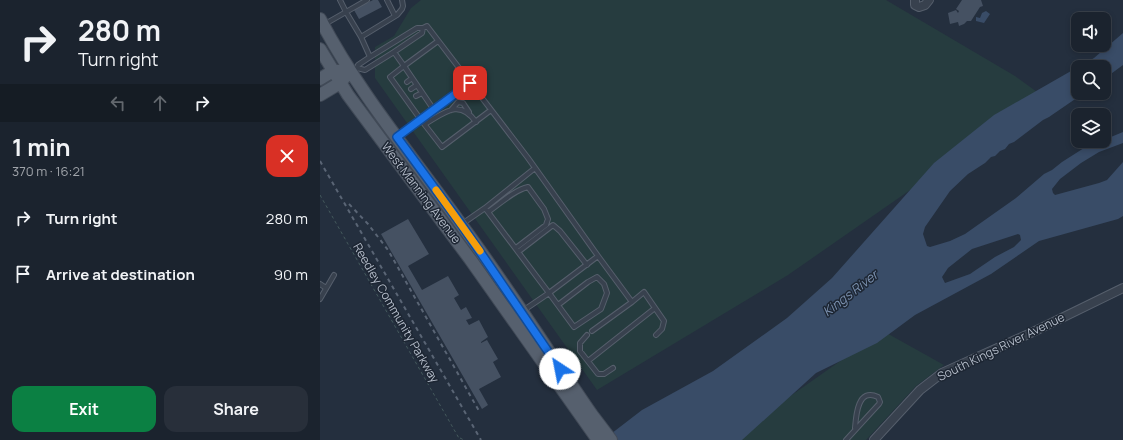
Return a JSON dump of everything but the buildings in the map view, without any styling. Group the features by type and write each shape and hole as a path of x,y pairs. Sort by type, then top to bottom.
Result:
{"main road":[{"name":"West Manning Avenue","path":"322,22 397,137 461,224 522,312 588,418 598,440"},
{"name":"West Manning Avenue","path":"320,50 340,83 588,418 611,440"},
{"path":"320,79 333,72 353,69"},
{"path":"320,95 340,83 353,69"}],"street":[{"path":"916,0 915,5 918,7 925,5 929,0"},
{"name":"South Kings River Avenue","path":"874,440 920,390 942,373 1033,332 1123,288"}],"lane":[{"path":"340,0 361,37 370,57"},
{"path":"322,22 346,12 367,0"},
{"path":"387,0 395,16"},
{"path":"361,37 395,16 402,9 402,0"},
{"path":"353,69 417,28 427,26 535,168 632,302"},
{"path":"353,69 365,70 422,33 423,28"},
{"path":"438,41 390,77 404,94 421,120 442,147 491,110"},
{"path":"394,52 434,110"},
{"path":"407,82 412,78"},
{"path":"397,137 470,83"},
{"path":"411,89 417,85"},
{"path":"416,96 422,93"},
{"path":"425,124 450,110 458,102 463,102 476,122"},
{"path":"450,110 460,109 469,112"},
{"path":"487,210 535,168"},
{"path":"461,224 523,188 528,187 548,215 548,219 546,225 517,250"},
{"path":"487,210 574,327 601,309 607,293 604,284 597,277 558,305"},
{"path":"517,250 553,225 560,231 587,265"},
{"path":"522,312 598,256"},
{"path":"320,299 334,275"},
{"path":"320,284 326,288"},
{"path":"592,330 644,292 664,321 662,328 656,335"},
{"path":"588,361 655,308"},
{"path":"587,335 580,343 580,351 598,374 604,374 613,368"},
{"path":"846,440 855,428 879,404 880,402 878,397 871,395 867,396 861,401 856,413 855,428"}],"path":[{"name":"Reedley Community Parkway","path":"320,195 455,433 460,439 464,440"}],"green space":[{"path":"421,0 886,0 1015,76 1044,97 788,275 597,390 375,78 375,47 394,36 411,8"},
{"path":"883,331 944,365 916,386 866,440 728,440"}],"water":[{"path":"986,11 990,14 984,23 976,21 976,17 980,18 982,13"},
{"path":"1123,33 1123,65 1111,74 1111,60 1091,60 1101,52 1111,52 1111,43"},
{"name":"Kings River","path":"1071,71 1071,100 1074,100 1009,144 995,156 991,157 985,163 968,174 950,191 925,227 923,234 927,246 930,247 950,241 965,234 1016,198 1044,174 1084,148 1110,148 1099,152 1081,163 1060,179 1052,189 1053,193 1055,195 1107,180 1123,162 1123,216 1118,219 1039,241 991,274 915,315 877,343 816,373 742,440 603,440 642,410 713,371 787,318 832,278 934,163 994,115","holes":["1018,234 1020,235 1021,240 1014,247 995,257 970,274 945,283 942,277 948,268 972,249"]},
{"path":"1123,132 1123,143 1111,148 1111,137"}],"railway":[{"path":"320,161 481,440"},
{"path":"349,204 368,224 388,250 479,411"}],"slow traffic":[{"path":"436,190 480,251"}],"route":[{"path":"470,83 397,137 461,224 560,369"}]}
